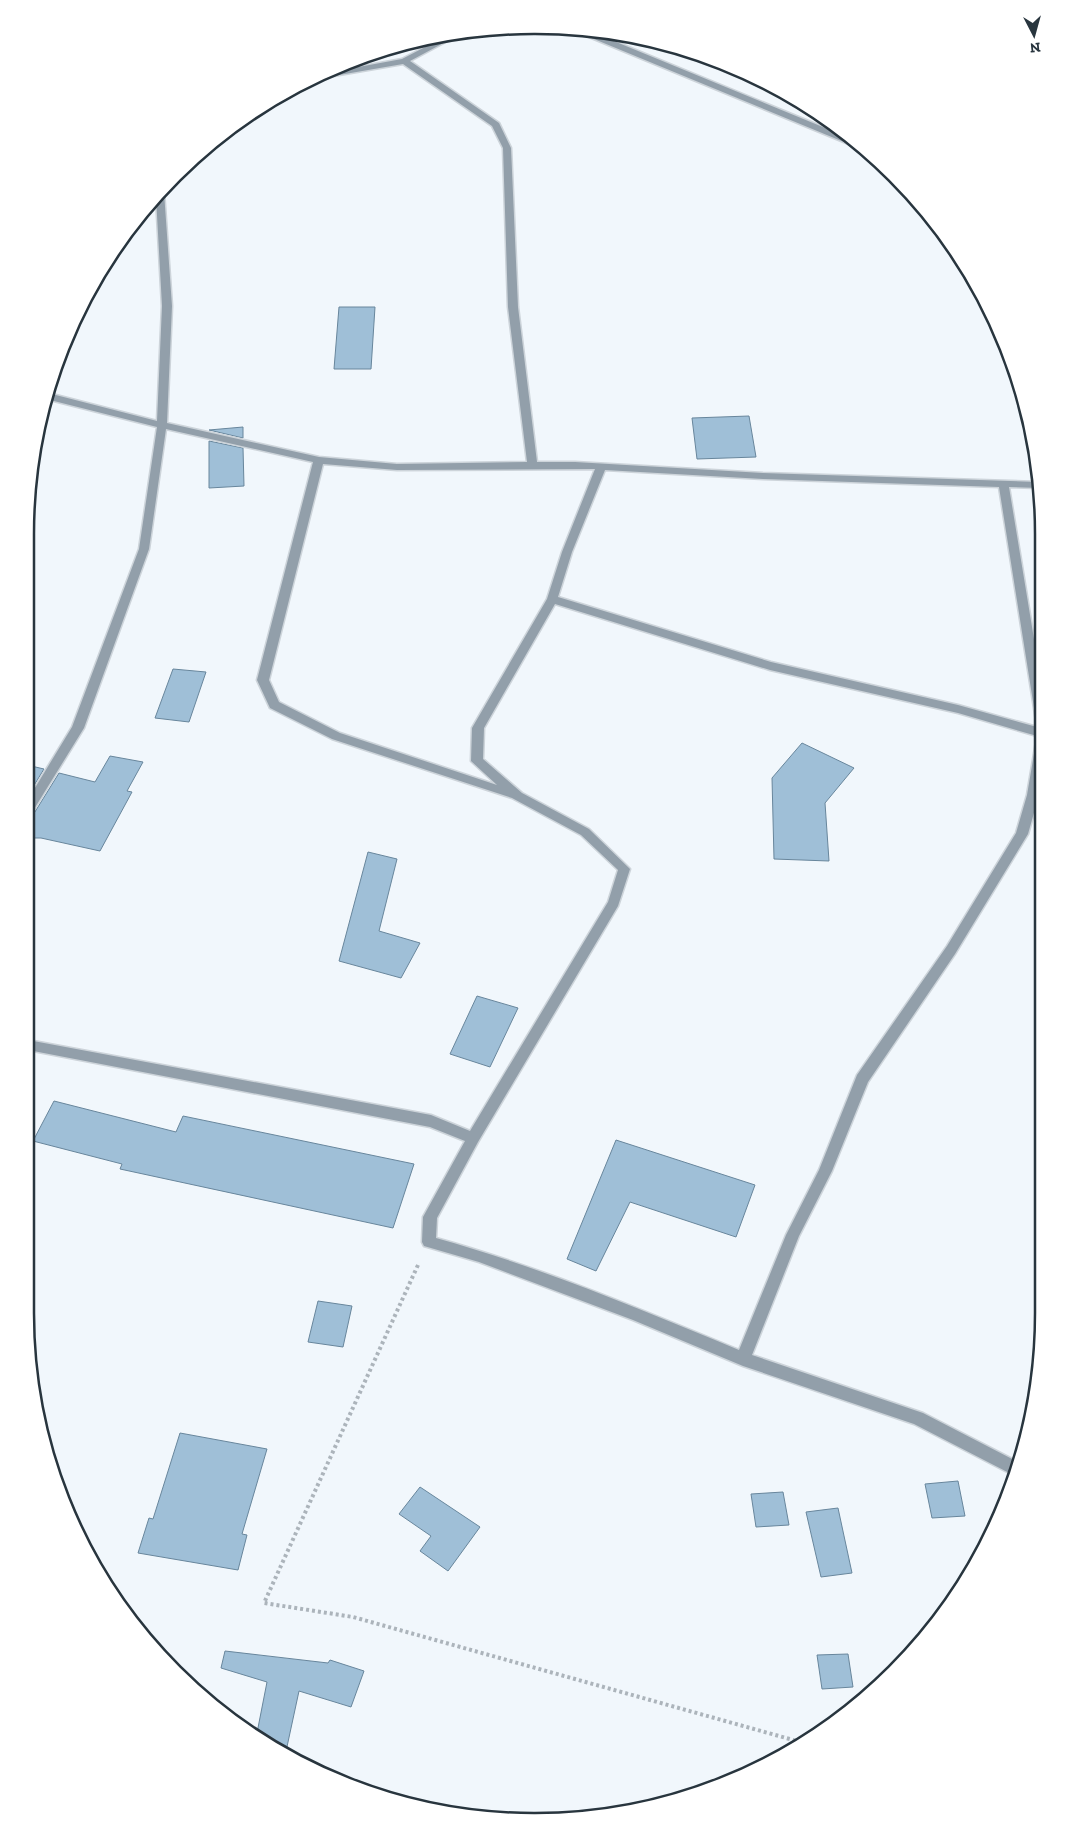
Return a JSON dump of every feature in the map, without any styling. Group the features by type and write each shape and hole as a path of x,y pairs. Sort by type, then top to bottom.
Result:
{"street":[{"path":"599,38 838,136"},
{"path":"341,73 404,61 440,43"},
{"path":"404,61 496,125 506,148 513,308 532,466"},
{"path":"34,800 78,728 144,550 162,425 167,306 161,201"},
{"path":"53,398 162,425 319,460 397,467 601,467 763,476 1032,485"},
{"path":"319,460 264,680 274,705 336,736 518,796 584,832 624,869 614,903 473,1138 430,1217 429,1242 487,1259 638,1315 743,1359 918,1418 1011,1466"},
{"path":"518,796 477,761 478,728 552,599 567,552 601,467"},
{"path":"1003,483 1035,683"},
{"path":"552,599 770,666 958,709 1035,731"},
{"path":"743,1359 793,1235 825,1171 862,1079 951,950 1022,834 1035,783"},
{"path":"34,1046 431,1121 473,1138"}],"path":[{"path":"429,1242 356,1398 264,1603 353,1617 794,1740"}],"building":[{"path":"339,307 375,307 371,369 334,369"},
{"path":"749,416 756,457 697,459 692,418"},
{"path":"243,427 243,438 209,430"},
{"path":"209,441 243,448 244,486 209,488"},
{"path":"173,669 206,672 189,722 155,718"},
{"path":"802,743 854,768 825,803 829,861 774,859 772,778"},
{"path":"110,756 143,762 127,791 132,792 100,851 34,838 34,813 59,773 95,782"},
{"path":"34,767 44,769 34,785"},
{"path":"368,852 397,859 379,931 420,943 401,978 339,961"},
{"path":"477,996 518,1008 490,1067 450,1054"},
{"path":"54,1101 176,1132 183,1116 414,1164 393,1228 120,1169 122,1164 34,1141"},
{"path":"616,1140 755,1185 736,1237 630,1202 596,1271 567,1259"},
{"path":"318,1301 352,1306 343,1347 308,1342"},
{"path":"180,1433 267,1449 242,1534 247,1535 238,1570 138,1553 149,1518 153,1519"},
{"path":"958,1481 965,1516 932,1518 925,1484"},
{"path":"420,1487 480,1527 448,1571 420,1551 431,1536 399,1514"},
{"path":"783,1492 789,1525 756,1527 751,1494"},
{"path":"838,1508 852,1573 821,1577 806,1512"},
{"path":"225,1651 328,1663 330,1660 364,1671 351,1707 299,1691 287,1748 258,1730 267,1682 221,1668"},
{"path":"848,1654 853,1687 822,1689 817,1655"}]}
